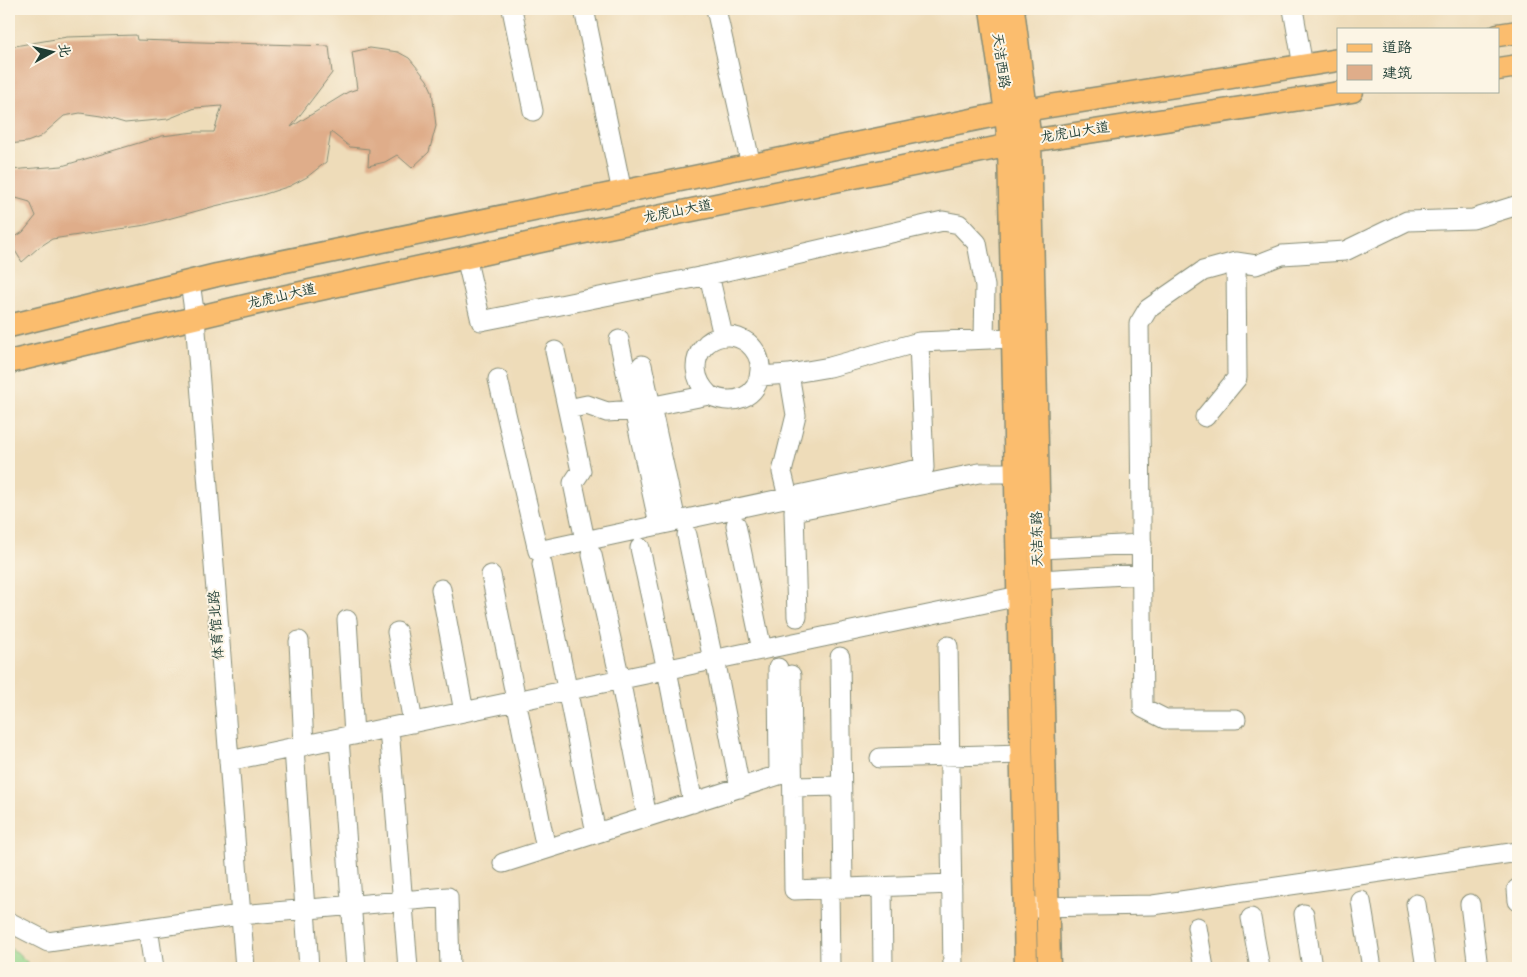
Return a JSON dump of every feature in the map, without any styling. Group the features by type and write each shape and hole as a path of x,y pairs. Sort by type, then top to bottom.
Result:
{"main road":[{"name":"天洁西路","path":"991,9 1017,111"},
{"name":"天洁西路","path":"1013,9 1017,111"},
{"path":"1500,35 1518,32"},
{"path":"9,326 190,282 1017,111 1337,60"},
{"path":"1500,69 1518,66"},
{"name":"龙虎山大道","path":"9,362 283,297 466,257 1020,143 1346,92"},
{"name":"天洁东路","path":"1017,111 1040,549 1049,968"},
{"name":"天洁东路","path":"1020,143 1013,338 1026,968"}],"street":[{"path":"512,9 533,111"},
{"path":"584,9 622,192"},
{"path":"716,9 751,165"},
{"path":"1293,9 1303,66"},
{"path":"1236,718 1165,720 1143,708 1140,324 1148,309 1204,271 1236,262 1256,265 1282,255 1345,251 1407,221 1473,219 1518,205"},
{"path":"466,257 481,321 709,275 943,221 959,224 977,244 985,286 984,339"},
{"path":"1205,417 1237,378 1236,262"},
{"path":"709,275 723,336"},
{"name":"体育馆北路","path":"190,282 195,318 244,968"},
{"path":"723,336 734,336 752,346 758,355 760,376 756,386 740,399 730,401 719,400 702,388 697,378 697,361 704,347 713,340 723,336"},
{"path":"760,376 789,374 830,367 919,342 1013,338"},
{"path":"619,340 642,409 674,527 714,660 740,788"},
{"path":"498,379 538,550 589,548 788,497 924,468 919,342"},
{"path":"555,351 581,471 573,483 620,679 647,817"},
{"path":"642,365 642,409"},
{"path":"788,497 782,472 796,415 789,374"},
{"path":"568,409 587,406 607,412 642,409 710,395"},
{"path":"796,616 794,511 979,473 1016,473"},
{"path":"736,525 762,650"},
{"path":"1040,549 1142,544"},
{"path":"640,548 667,670 693,803"},
{"path":"542,564 596,833"},
{"path":"1040,580 1142,574"},
{"path":"492,575 546,849"},
{"path":"441,589 464,712"},
{"path":"229,761 1018,596"},
{"path":"347,620 346,737 350,905 356,968"},
{"path":"398,632 413,723"},
{"path":"299,641 299,747 309,968"},
{"path":"948,646 953,968"},
{"path":"830,968 841,786 840,657"},
{"path":"503,863 779,776 785,671 793,787 794,890 952,884"},
{"path":"389,728 408,968"},
{"path":"880,758 1022,754"},
{"path":"793,787 841,786"},
{"path":"1025,908 1152,905 1518,852"},
{"path":"882,887 883,968"},
{"path":"9,922 48,942 240,915 448,897 450,968"},
{"path":"1361,901 1372,968"},
{"path":"1416,904 1426,968"},
{"path":"1470,904 1478,968"},
{"path":"1304,914 1312,968"},
{"path":"1251,918 1260,968"},
{"path":"1197,927 1204,968"},
{"path":"148,928 154,968"}],"green space":[{"path":"9,948 17,952 33,968 9,968"}],"building":[{"path":"136,35 137,40 329,46 332,73 291,127 348,92 357,89 352,52 370,48 398,52 409,58 427,80 432,91 436,126 429,152 412,168 397,155 385,162 368,166 369,149 350,147 331,132 326,162 307,177 290,186 146,225 52,239 22,262 9,241 23,232 36,216 30,202 9,196 9,170 62,166 162,136 214,132 222,106 195,108 168,119 125,123 101,116 80,113 64,116 40,137 27,142 9,144 9,47 67,37"}]}
